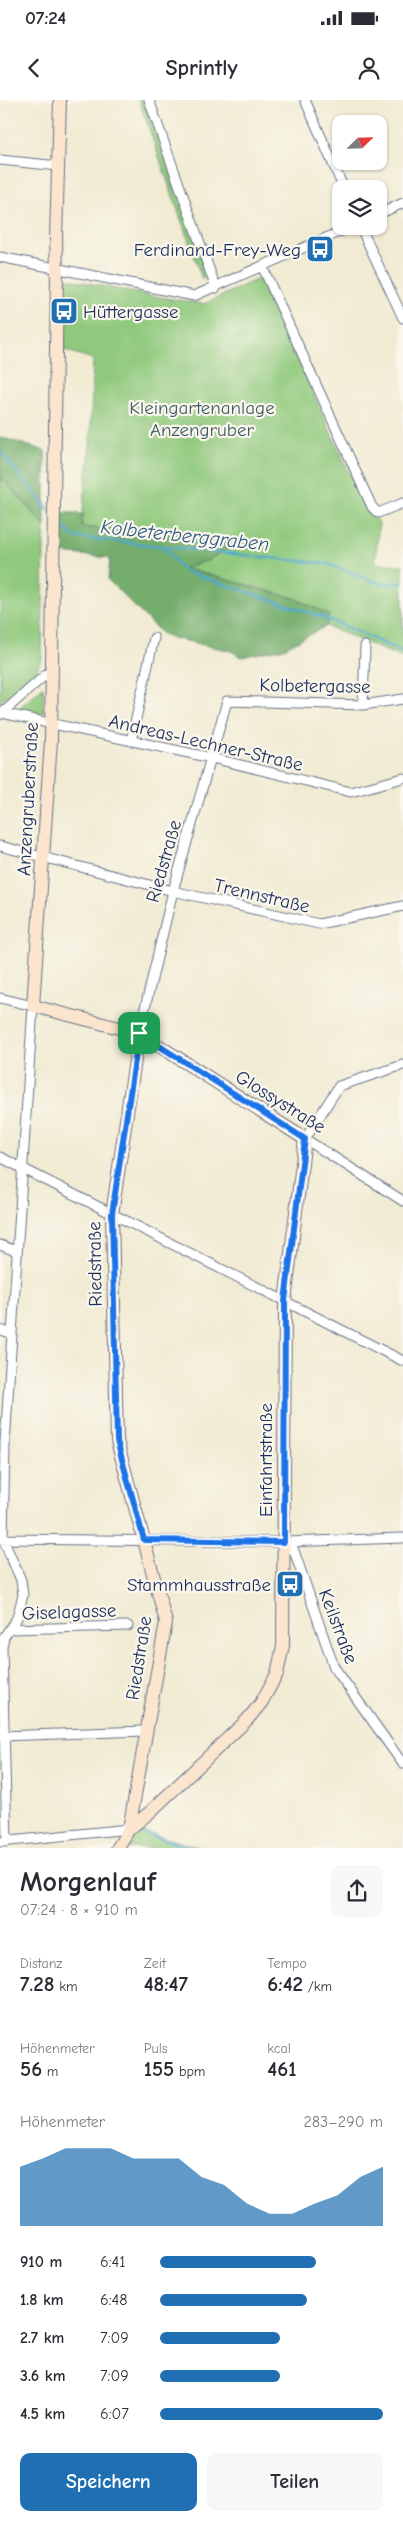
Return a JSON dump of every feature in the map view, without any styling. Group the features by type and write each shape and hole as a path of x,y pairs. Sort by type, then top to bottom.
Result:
{"street":[{"path":"57,270 60,255 58,205 60,100"},
{"path":"149,100 216,288"},
{"path":"305,100 340,180"},
{"path":"0,160 59,166"},
{"path":"387,211 403,204"},
{"path":"0,257 57,270 194,296 263,268 334,235"},
{"path":"364,235 403,318"},
{"path":"263,268 375,512 378,513 403,504"},
{"name":"Anzengruberstraße","path":"4,1842 2,1648 4,1637 20,1611 23,1587 2,1540 2,1444 52,724 51,670 57,270"},
{"path":"131,741 154,638"},
{"path":"363,705 365,646"},
{"path":"1,714 51,670"},
{"name":"Kolbetergasse","path":"227,701 363,705 403,699"},
{"name":"Riedstraße","path":"129,1829 166,1622 117,1441 112,1214 139,1033 173,891 227,701"},
{"name":"Andreas-Lechner-Straße","path":"1,714 212,758 351,792 403,778"},
{"name":"Trennstraße","path":"0,846 173,891 319,924 403,906"},
{"path":"0,998 33,1006"},
{"name":"Glossystraße","path":"33,1006 139,1033 403,1201"},
{"name":"Einfahrtstraße","path":"117,1848 129,1829 149,1814 247,1720 271,1687 283,1646 287,1542 285,1301 305,1139 339,1086 403,1065"},
{"path":"0,1157 403,1361"},
{"path":"0,1245 16,1251"},
{"path":"0,1330 11,1332"},
{"path":"2,1540 287,1542 403,1538"},
{"name":"Keilstraße","path":"287,1542 334,1667 403,1764"},
{"name":"Giselagasse","path":"10,1629 128,1626"},
{"path":"2,1736 145,1732"},
{"path":"4,1842 129,1829"}],"green space":[{"path":"139,100 144,100 208,277 202,279"},
{"name":"Kleingartenanlage Anzengruber","path":"65,278 140,294 204,304 260,278 366,509 379,522 375,563 403,565 403,658 326,626 328,615 294,598 183,568 230,547 223,540 210,546 197,537 81,527 90,447 93,359 64,350"},
{"path":"0,437 45,451 45,480 42,659 36,671 3,699 0,705"},
{"path":"0,437 45,451 45,527 2,478 0,485"},
{"path":"62,512 83,514 82,527 197,537 210,546 223,540 230,547 207,561 184,568 294,598 329,615 326,626 284,648 242,657 231,651 164,636 108,580 110,558 61,553"},
{"path":"43,687 44,712 41,714 21,709 20,707"},
{"path":"140,1831 201,1848 126,1848"}],"waterway":[{"name":"Kolbeterberggraben","path":"0,452 49,510"},
{"name":"Kolbeterberggraben","path":"43,504 44,511"},
{"name":"Kolbeterberggraben","path":"58,522 74,537 328,564 381,584 403,583"},
{"path":"163,547 184,571 323,617 403,652"},
{"path":"140,1833 193,1848"}],"place":[{"name":"Ferdinand-Frey-Weg","path":"320,249"},
{"name":"Hüttergasse","path":"64,311"},
{"name":"Stammhausstraße","path":"290,1584"}],"route":[{"path":"139,1033 305,1139 285,1301 284,1542 144,1540 117,1441 112,1214 139,1033"}]}
